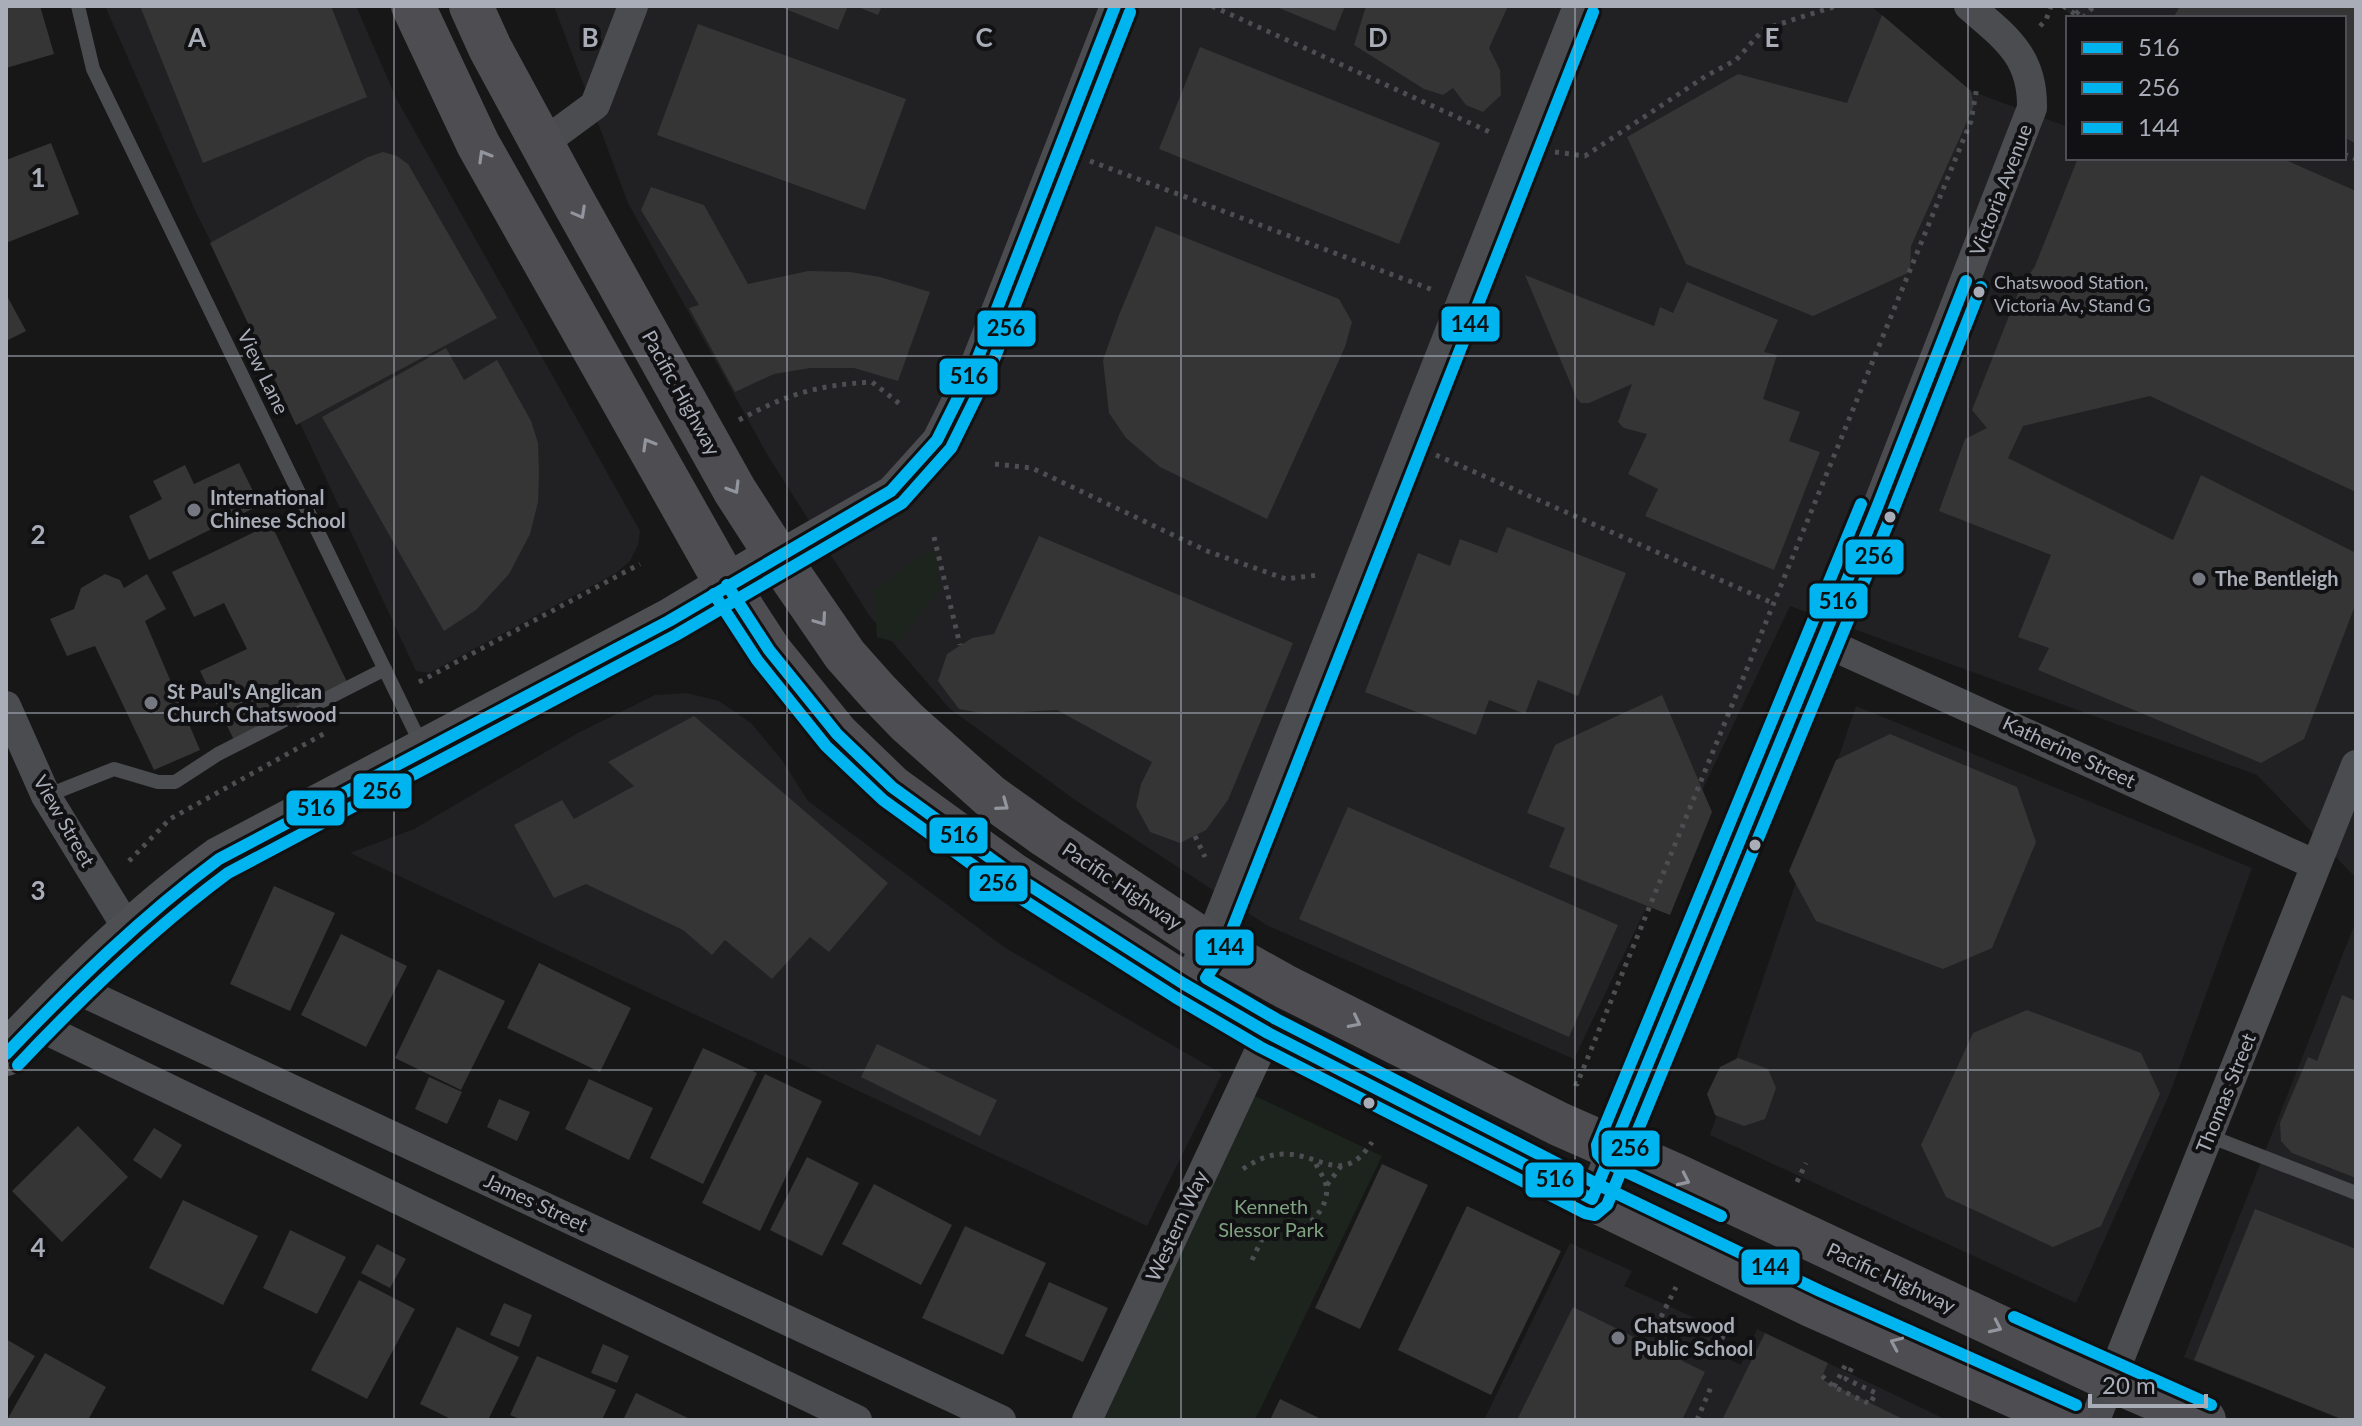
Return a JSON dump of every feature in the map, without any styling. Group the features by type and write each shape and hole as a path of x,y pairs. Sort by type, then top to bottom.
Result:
{"highway":[{"path":"413,6 478,144 727,585 769,650 837,734 892,787 1012,874 1184,984 1268,1033 1592,1199 1813,1306 2069,1420"},
{"name":"Pacific Highway","path":"471,6 542,144 735,491 777,556 845,655 917,731 990,796 1209,944 1300,995 1559,1124 2204,1420"}],"main road":[{"path":"20,1039 129,931 176,890 219,859 669,621 777,556"}],"street":[{"path":"542,144 595,105 633,6"},
{"path":"777,556 891,491 937,440 977,360 1115,6"},
{"path":"1184,984 1209,944 1578,6"},
{"name":"Victoria Avenue","path":"1592,1199 1822,641 2023,137 2032,108 2033,88 2027,67 2005,37 1969,6"},
{"name":"Katherine Street","path":"1822,641 2316,865"},
{"name":"View Street","path":"6,706 46,796 129,931"},
{"name":"Thomas Street","path":"2095,1420 2356,765"},
{"name":"James Street","path":"72,987 1001,1420"},
{"name":"Western Way","path":"1087,1420 1268,1033"},
{"path":"20,1039 857,1420"}],"lane":[{"name":"View Lane","path":"78,6 93,69 425,752"},
{"path":"46,796 114,769 158,782 175,782 218,754 385,669"},
{"path":"2209,1136 2356,1193"}],"path":[{"path":"2046,20 2051,6"},
{"path":"1577,1084 1971,121 1977,87"},
{"path":"1059,149 1462,301"},
{"path":"739,420 774,401 829,384 872,382 900,404"},
{"path":"1406,442 1775,604"},
{"path":"995,464 1032,468 1207,551 1286,579 1355,574"},
{"path":"934,537 960,645"},
{"path":"418,682 640,564"},
{"path":"129,861 170,819 335,728"},
{"path":"1237,1172 1259,1158 1287,1154 1326,1166 1341,1166 1364,1155 1372,1142"},
{"path":"1257,1226 1278,1236 1291,1234 1314,1220 1324,1205 1326,1186 1315,1162"},
{"path":"1797,1182 1806,1163"},
{"path":"1326,1186 1341,1166"},
{"path":"1252,1260 1266,1231"},
{"path":"1661,1317 1676,1287"},
{"path":"1717,1348 1735,1313"},
{"path":"1822,1376 1834,1387 1870,1404 1876,1393 1846,1379 1849,1365 1834,1387"},
{"path":"1697,1420 1711,1387"}],"shaded area":[{"path":"105,6 356,6 396,98 640,531 638,545 630,561 616,573 429,673 416,671 300,423 195,210"},
{"path":"554,6 1871,6 1971,91 2066,126 2066,160 2346,160 2346,16 2073,16 2059,6 2356,6 2356,878 2257,775 1790,606 1574,1059 1268,926 1075,800 949,708 869,615 768,456 628,203"},
{"path":"687,693 719,701 751,723 782,760 808,801 1004,947 1222,1074 1147,1226 350,853 414,829 578,733 655,695"},
{"path":"1856,706 2252,868 2170,1093 2076,1303 1710,1135"},
{"path":"2356,921 2356,1420 2343,1420 2184,1357"},
{"name":"Chatswood Public School","path":"1570,1243 1632,1271 1624,1286 1717,1328 1707,1348 1741,1365 1757,1329 1947,1420 1484,1420"}],"green space":[{"path":"936,549 939,590 898,643 877,637 874,591 915,559"},
{"name":"Kenneth Slessor Park","path":"1251,1094 1382,1156 1255,1420 1095,1420"}],"building":[{"path":"6,6 40,6 54,54 6,68"},
{"path":"140,6 331,6 367,97 203,163"},
{"path":"778,6 848,6 838,30"},
{"path":"855,6 882,6 878,15"},
{"path":"1274,6 1345,6 1335,31"},
{"path":"1366,6 1508,6 1489,48 1500,70 1501,95 1483,112 1466,105 1453,88 1443,95 1424,89 1354,45"},
{"path":"2180,6 2356,6 2356,144 2346,138 2346,16 2174,16"},
{"path":"1882,15 1971,91 1974,106 1911,246 1910,272 1813,316 1686,264 1627,137 1738,74 1847,103"},
{"path":"698,24 906,99 865,210 657,135"},
{"path":"1200,47 1440,143 1399,244 1159,149"},
{"path":"51,143 79,214 6,243 6,160"},
{"path":"383,152 397,156 408,164 497,318 296,425 210,243 368,157"},
{"path":"2077,160 2286,160 2356,191 2356,492 2150,396 2023,426 2008,458 2173,540 2201,475 2356,553 2356,603 2304,739 2261,763 2038,670 2049,648 2018,637 2051,555 1939,511 1965,439 1987,428 1972,410 2020,288 2035,266"},
{"path":"651,187 704,205 748,284 808,271 850,272 880,277 930,292 898,381 854,368 810,368 774,374 735,392 689,308 699,305 641,210"},
{"path":"1156,226 1339,299 1352,322 1345,347 1267,519 1160,467 1126,438 1109,413 1103,360"},
{"path":"1525,275 1654,326 1660,307 1673,313 1687,282 1778,320 1764,352 1777,355 1763,399 1800,412 1789,441 1820,452 1774,570 1645,516 1658,489 1628,474 1647,434 1624,428 1618,422 1632,384 1589,403 1581,403 1577,399"},
{"path":"6,294 26,331 6,341"},
{"path":"446,348 464,380 497,360 531,421 538,443 539,473 538,502 530,534 509,574 476,610 444,631 322,417"},
{"name":"International Chinese School","path":"239,463 260,505 149,560 129,516 162,499 153,481 185,465 194,484"},
{"path":"271,524 348,684 234,740 200,671 247,649 224,603 194,617 172,572"},
{"path":"1507,527 1626,573 1578,696 1538,680 1525,714 1489,700 1476,735 1365,692 1418,553 1450,566 1460,539 1497,553"},
{"path":"1039,536 1293,643 1228,800 1206,830 1180,843 1150,832 1136,806 1141,784 1152,762 1057,710 986,714 959,709 938,681 947,654 972,638 994,634"},
{"name":"St Paul's Anglican Church Chatswood","path":"105,574 120,580 124,588 147,574 166,609 145,621 200,750 154,770 95,646 67,656 50,619 74,609 81,588"},
{"path":"1662,695 1712,812 1670,915 1549,867 1565,828 1527,813 1555,745"},
{"path":"694,716 888,883 829,952 810,937 772,979 725,940 712,955 683,930 586,884 554,898 514,825 562,800 574,819 634,786 608,762"},
{"path":"1890,734 2017,787 2036,842 1992,948 1943,969 1816,921 1789,871 1836,760"},
{"path":"1348,807 1618,925 1569,1037 1299,919"},
{"path":"274,886 335,913 290,1011 230,984"},
{"path":"341,934 407,966 366,1047 301,1015"},
{"path":"539,963 631,1008 600,1072 507,1028"},
{"path":"438,969 505,1001 461,1090 395,1058"},
{"path":"2342,995 2356,1001 2356,1178 2292,1153 2281,1141 2280,1123 2308,1057 2317,1061"},
{"path":"2027,1010 2141,1053 2160,1094 2101,1226 2053,1247 1946,1197 1921,1145 1973,1033"},
{"path":"877,1044 997,1100 980,1136 861,1077"},
{"path":"703,1048 757,1073 703,1184 650,1158"},
{"path":"1738,1058 1768,1069 1776,1088 1765,1119 1744,1126 1715,1115 1707,1094 1720,1067"},
{"path":"765,1074 822,1101 760,1231 702,1203"},
{"path":"429,1077 462,1092 447,1124 415,1109"},
{"path":"589,1079 653,1108 629,1160 565,1129"},
{"path":"499,1099 530,1112 517,1141 487,1127"},
{"path":"78,1126 128,1177 62,1242 12,1191"},
{"path":"154,1128 182,1145 161,1179 133,1160"},
{"path":"807,1157 859,1183 822,1256 770,1230"},
{"path":"1382,1164 1428,1185 1360,1329 1315,1308"},
{"path":"874,1184 952,1225 921,1285 842,1244"},
{"path":"183,1200 258,1236 223,1305 149,1268"},
{"path":"1467,1206 1561,1251 1491,1395 1398,1350"},
{"path":"2255,1209 2356,1249 2356,1420 2344,1420 2194,1360"},
{"path":"965,1226 1046,1263 1003,1355 922,1318"},
{"path":"290,1230 346,1257 317,1314 263,1288"},
{"path":"377,1244 406,1259 390,1288 361,1273"},
{"path":"359,1280 415,1309 367,1399 311,1370"},
{"path":"1049,1282 1108,1308 1083,1362 1025,1336"},
{"path":"504,1303 532,1315 519,1347 490,1335"},
{"path":"1573,1307 1705,1372 1682,1420 1517,1420"},
{"path":"457,1327 519,1357 488,1420 453,1420 420,1404"},
{"path":"1765,1333 1828,1363 1821,1379 1905,1420 1722,1420"},
{"path":"6,1339 35,1356 6,1403"},
{"path":"603,1344 629,1356 617,1383 591,1373"},
{"path":"45,1353 106,1387 88,1420 7,1420"},
{"path":"537,1356 616,1390 602,1420 522,1420 510,1415"},
{"path":"636,1393 692,1420 623,1420"},
{"path":"1280,1399 1323,1420 1270,1420"}],"transit line":[{"name":"516","path":"6,1054 108,952 219,859 669,621 891,491 937,440 977,360 1115,6"},
{"name":"256","path":"18,1065 118,964 228,873 676,635 902,503 951,448 991,367 1130,12"},
{"name":"144","path":"1593,12 1224,950 1206,978 1276,1019 1599,1185 1820,1291 2076,1405"},
{"name":"516","path":"727,585 769,650 837,734 892,787 1012,874 1184,984 1268,1033 1592,1199 1876,510 1966,281"},
{"name":"256","path":"714,594 757,660 826,746 883,800 1003,887 1175,997 1260,1047 1585,1213 1595,1215 1607,1205 1891,516 1981,287"},
{"name":"144","path":"1721,1216 1605,1162 1598,1154 1597,1145 1861,504"},
{"name":"144","path":"2014,1317 2211,1405"}],"place":[{"name":"Chatswood Station, Victoria Av, Stand G","path":"1979,292"},
{"name":"International Chinese School","path":"194,510"},
{"name":"The Bentleigh","path":"2199,579"},
{"name":"St Paul's Anglican Church Chatswood","path":"151,703"},
{"name":"Chatswood Public School","path":"1618,1338"}]}
